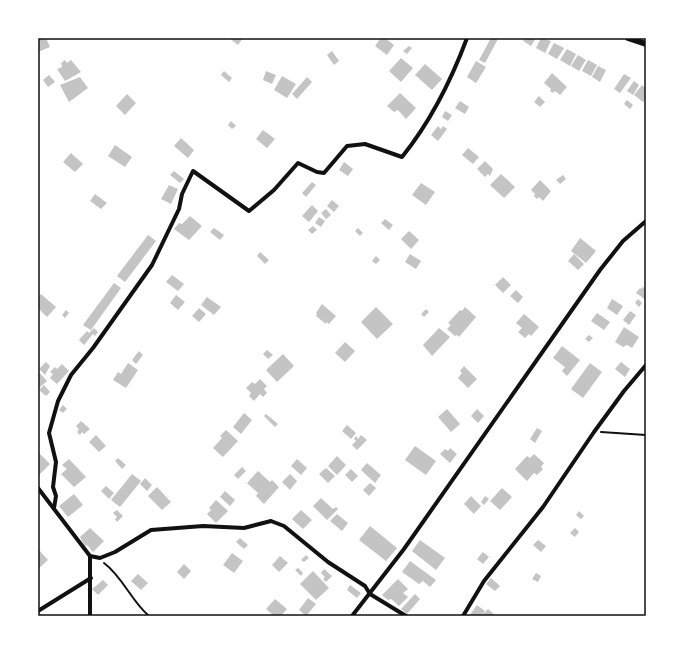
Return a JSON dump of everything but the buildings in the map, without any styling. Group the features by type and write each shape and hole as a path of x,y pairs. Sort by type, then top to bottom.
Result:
{"street":[{"path":"54,508 56,496 53,487 56,462 48,433 58,401 71,375 93,348 152,265 179,209 182,194 193,171 249,211 274,190 298,163 317,172 324,173 346,146 366,144 402,157 431,116 448,84 467,38"},
{"path":"628,38 646,44"},
{"path":"352,616 404,549 600,270 623,241 646,221"},
{"path":"463,616 484,581 543,507 594,432 624,391 646,366"},
{"path":"38,488 90,556 90,616"},
{"path":"90,556 96,558 115,552 151,530 203,526 244,528 272,521 284,526 328,562 365,586 370,594 406,616"},
{"path":"38,611 91,578"}],"path":[{"path":"594,432 646,435"},
{"path":"96,558 111,568 138,606 149,616"}]}
